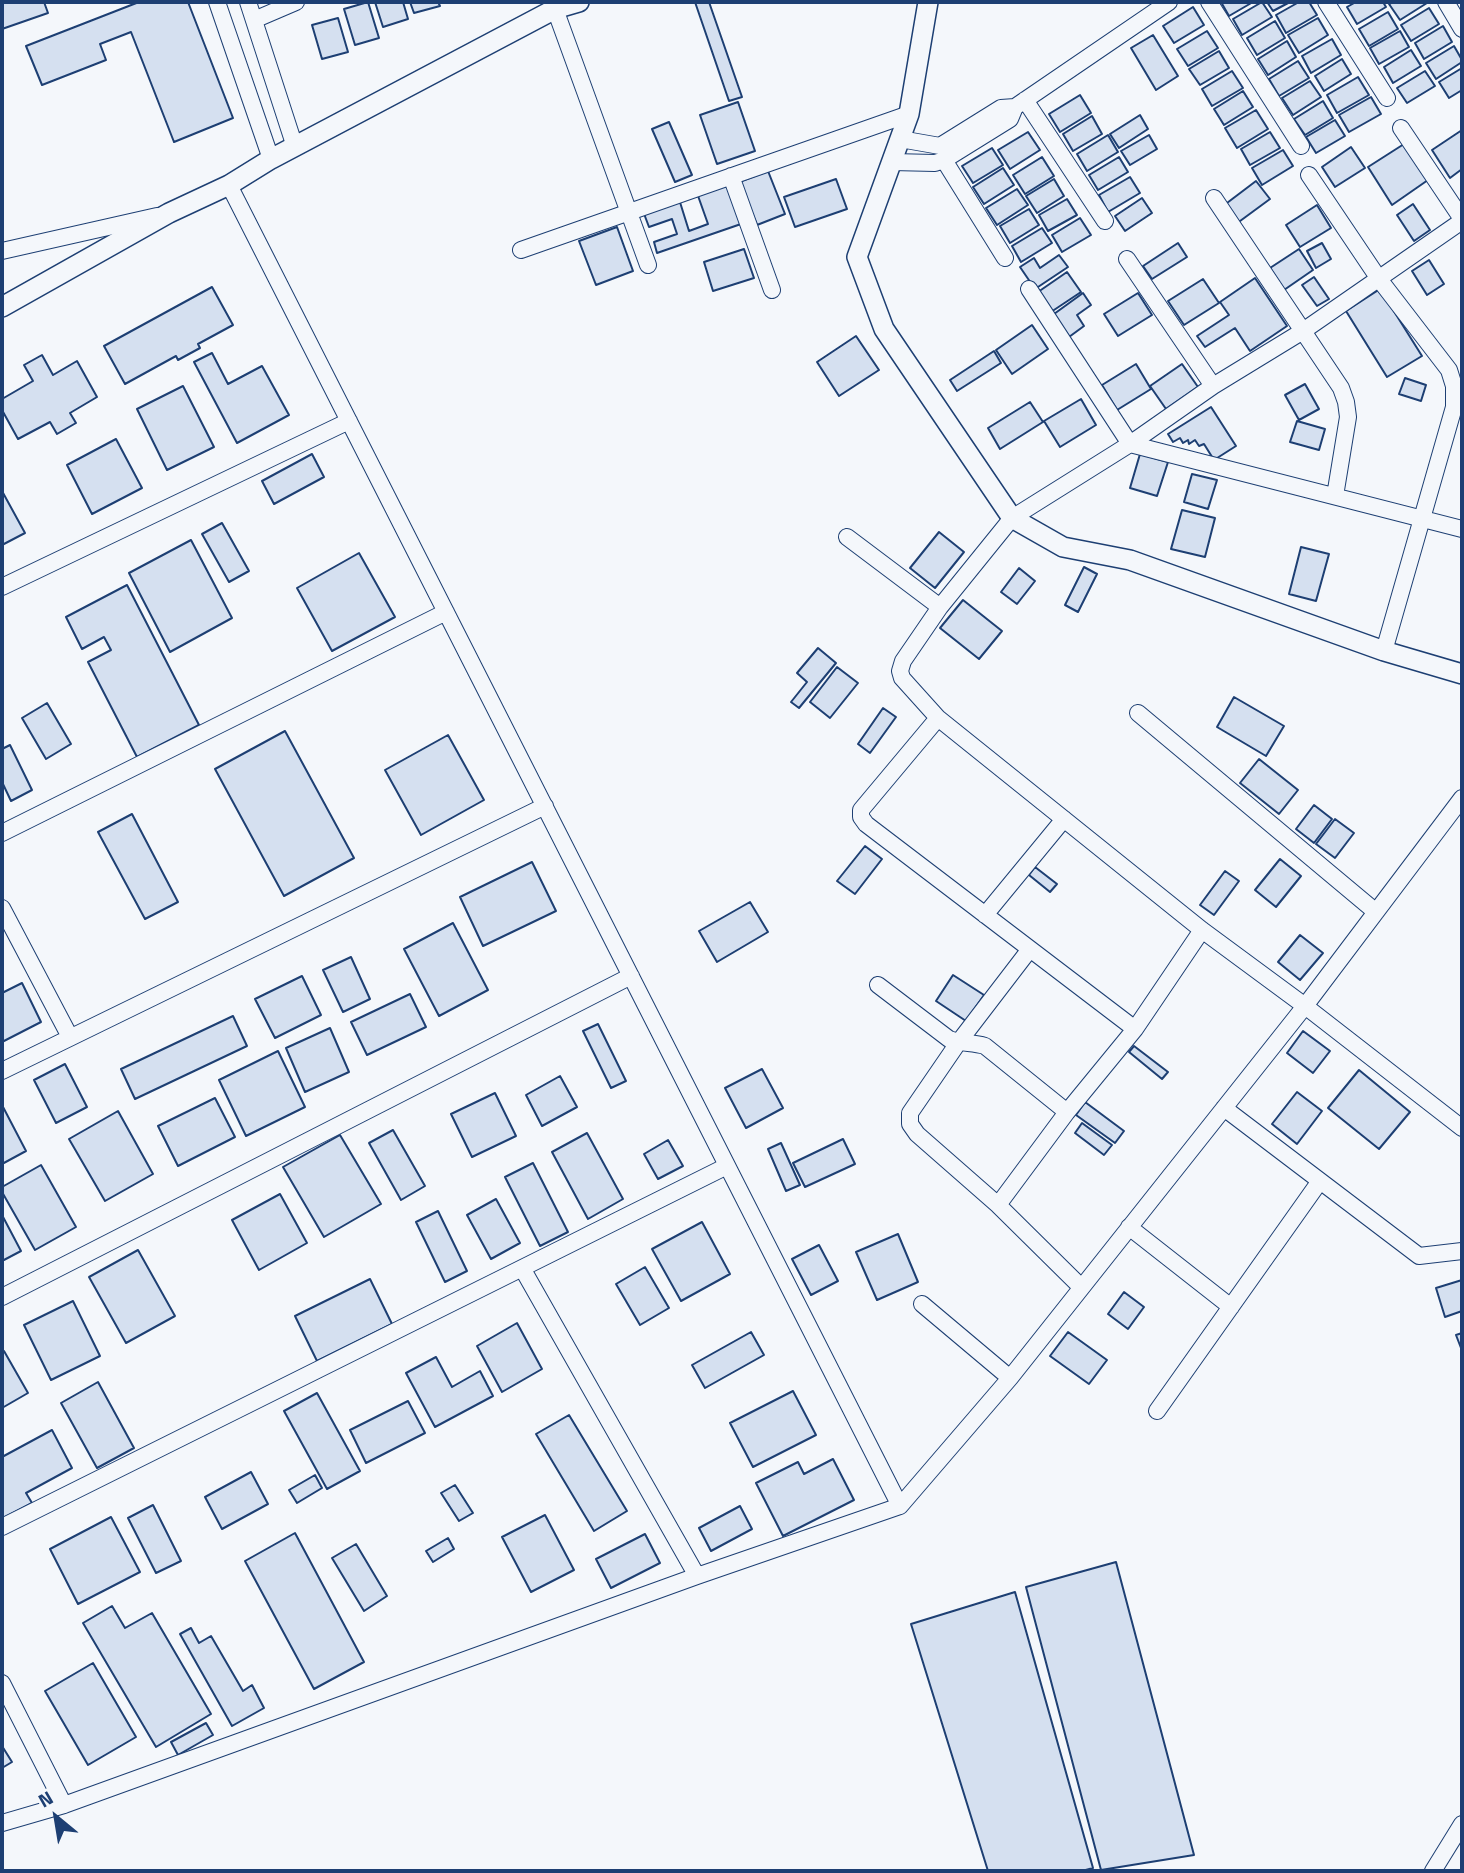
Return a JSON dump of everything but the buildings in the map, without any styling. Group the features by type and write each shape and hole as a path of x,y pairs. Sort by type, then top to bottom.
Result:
{"street":[{"path":"217,2 271,159"},
{"path":"248,2 295,148"},
{"path":"254,20 296,2"},
{"path":"2,307 169,213 229,185 271,159 555,9 579,2"},
{"path":"928,2 909,114 857,257 884,329 1012,518 1063,547 1130,560 1384,651 1462,674"},
{"path":"900,139 940,146 1000,108 1020,103 1169,2"},
{"path":"1209,2 1301,146"},
{"path":"1326,2 1387,97"},
{"path":"1446,2 1462,29"},
{"path":"555,9 648,265"},
{"path":"892,162 935,163 944,160 1010,119 1020,103"},
{"path":"1020,103 1105,221"},
{"path":"521,250 909,114"},
{"path":"1402,128 1462,220 1303,331 1213,386 1130,444 1012,518 940,607 903,661 900,671 902,678 939,718 1202,930 1459,1120"},
{"path":"944,160 1005,258"},
{"path":"1309,175 1379,279 1449,370 1454,386 1454,407 1384,651"},
{"path":"731,176 772,290"},
{"path":"229,185 900,1506"},
{"path":"1214,198 1341,388 1348,418 1335,496"},
{"path":"2,251 169,213"},
{"path":"1127,259 1213,386"},
{"path":"1029,289 1130,444 1462,529"},
{"path":"2,587 349,421"},
{"path":"847,537 940,607"},
{"path":"2,833 446,612"},
{"path":"1138,713 1376,912"},
{"path":"939,718 861,810 861,817 866,824 1135,1029"},
{"path":"2,1823 64,1805 697,1576 900,1506 1010,1378 1305,1006 1462,798"},
{"path":"2,1071 545,806"},
{"path":"985,915 1064,819"},
{"path":"2,908 70,1037"},
{"path":"998,1205 1067,1112 1135,1029 1202,930"},
{"path":"1030,949 958,1043 910,1113 910,1124 917,1134 998,1205 1081,1287"},
{"path":"2,1297 631,976"},
{"path":"878,985 949,1040 985,1046 1067,1112"},
{"path":"1224,1108 1419,1256 1462,1251"},
{"path":"2,1527 727,1166"},
{"path":"1157,1410 1320,1181"},
{"path":"1129,1227 1231,1307"},
{"path":"522,1268 697,1576"},
{"path":"922,1304 1010,1378"},
{"path":"2,1683 64,1805"},
{"path":"1433,1871 1462,1824"}]}
